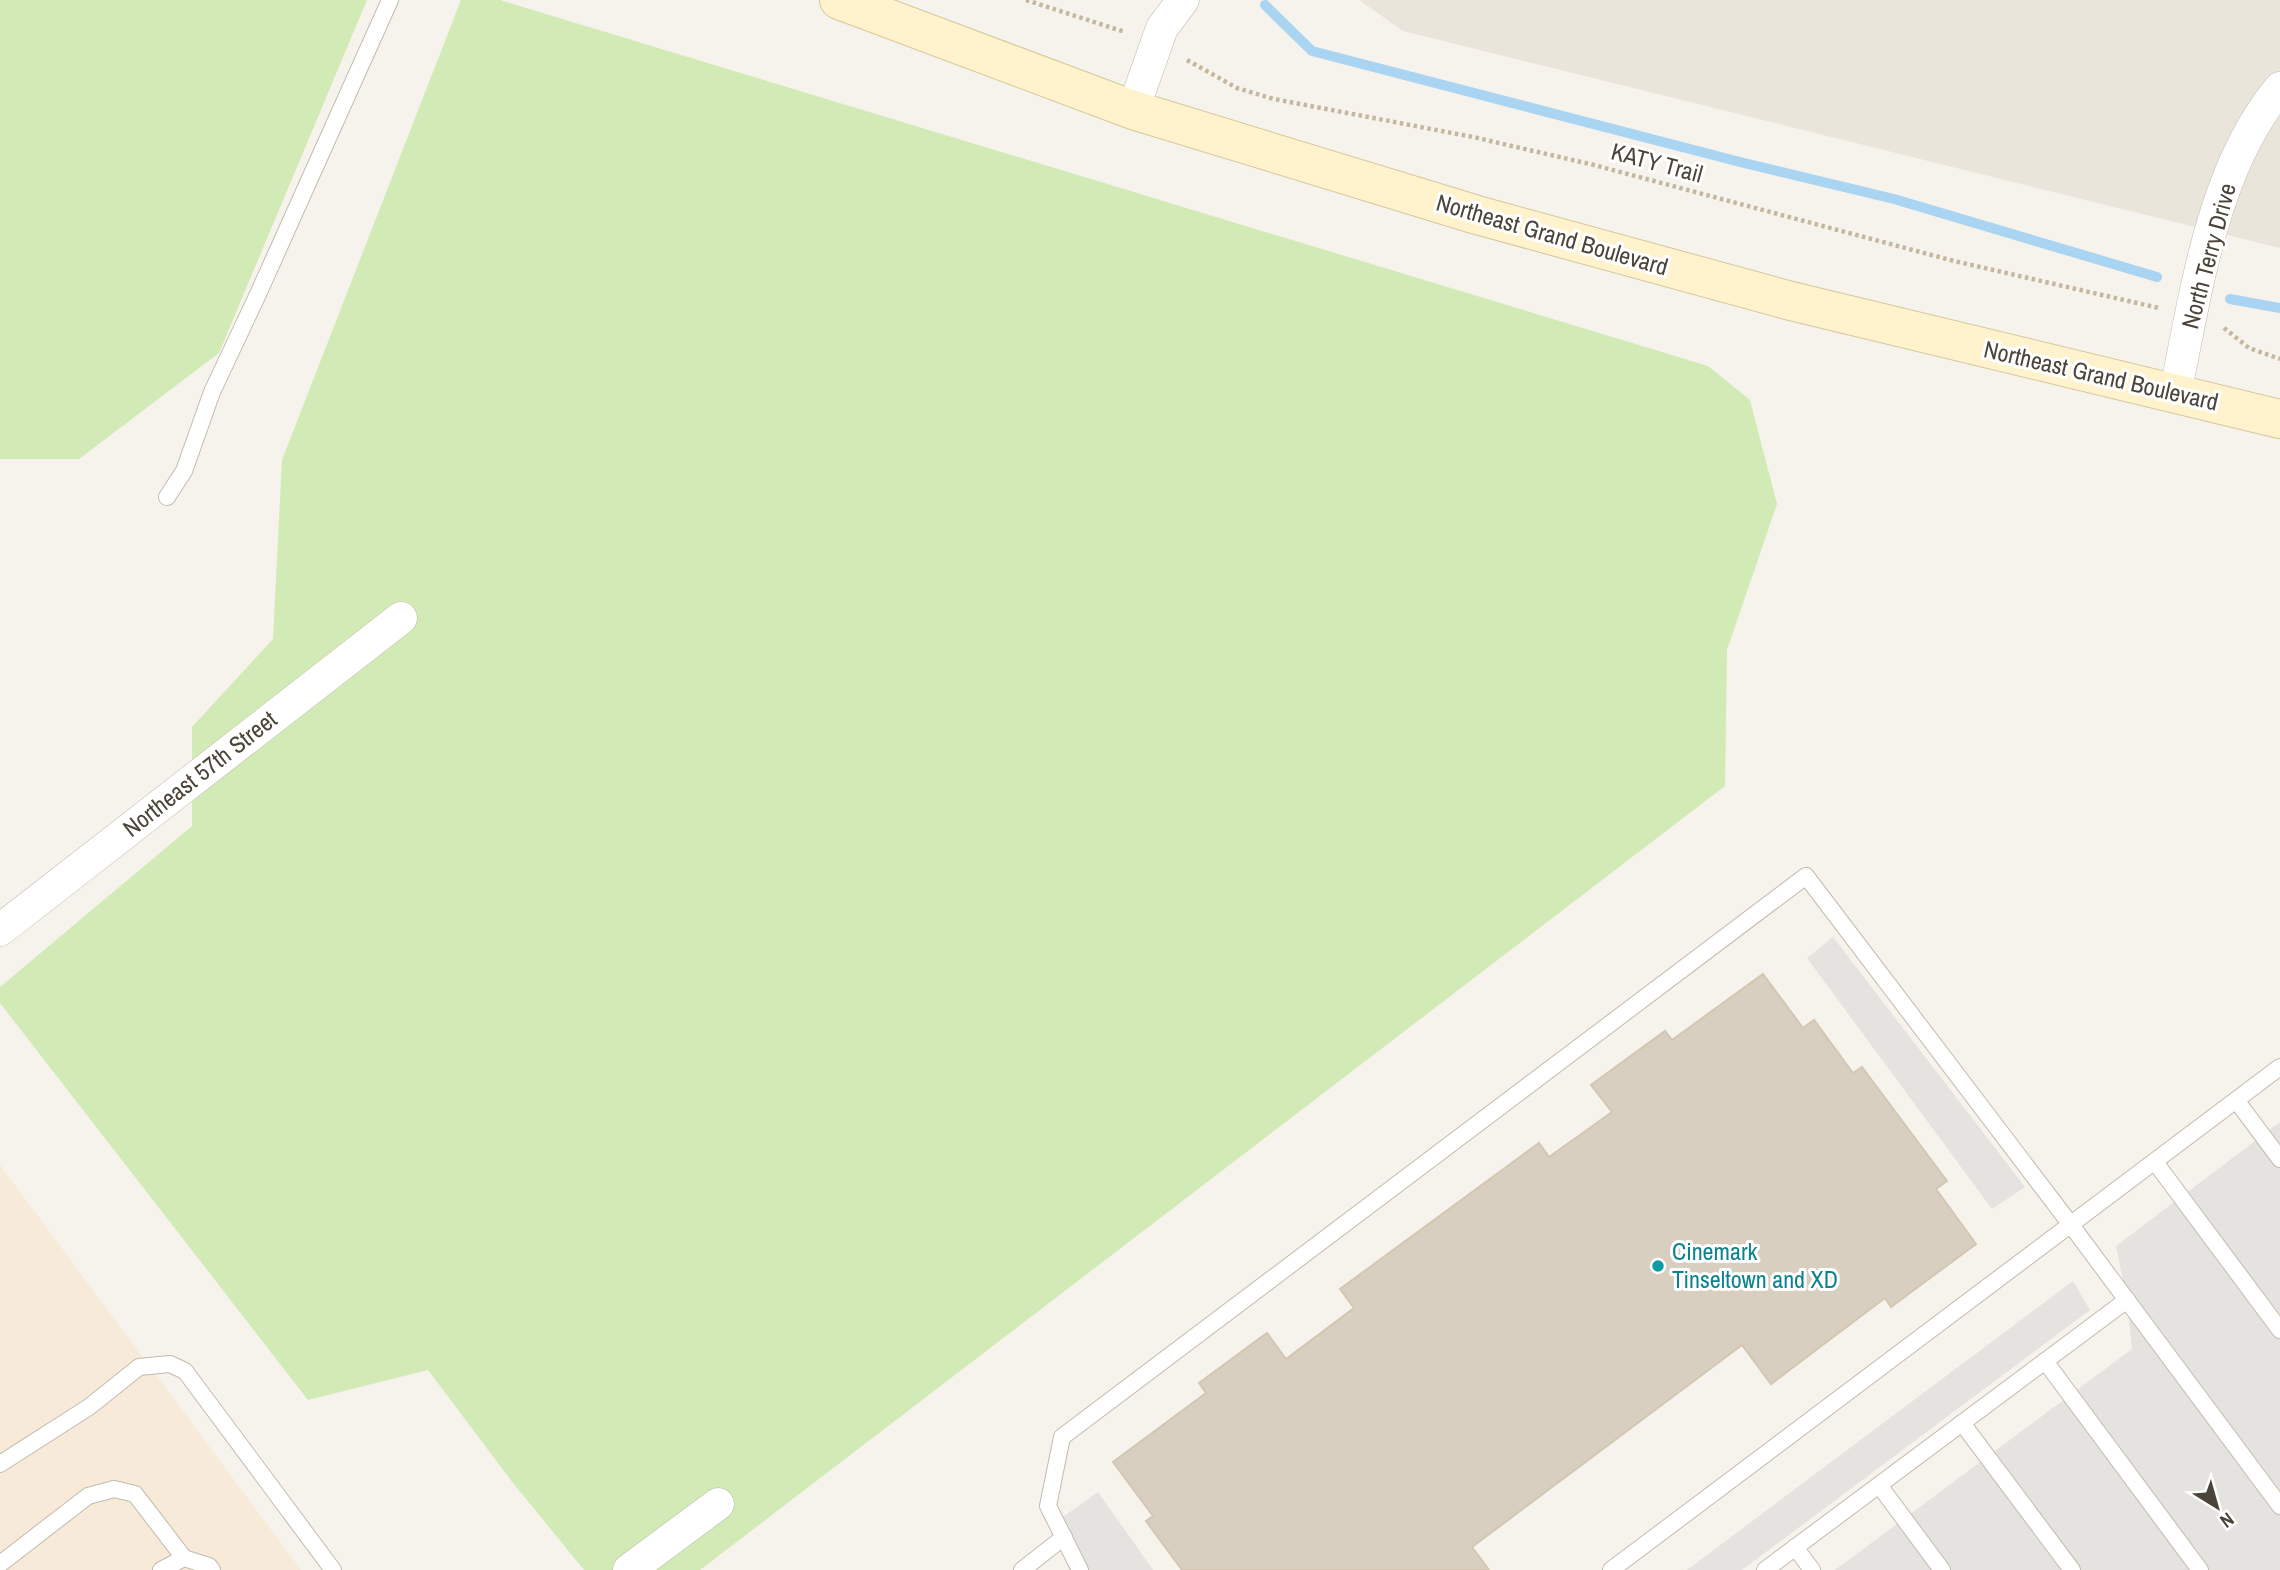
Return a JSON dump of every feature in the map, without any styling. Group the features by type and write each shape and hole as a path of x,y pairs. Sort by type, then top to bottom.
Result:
{"street":[{"name":"Northeast Grand Boulevard","path":"839,0 1133,110 1477,215 1791,301 2280,419"},
{"path":"1133,110 1162,28 1183,0"},
{"name":"North Terry Drive","path":"2175,394 2215,214 2235,163 2268,102 2280,88"},
{"name":"Northeast 57th Street","path":"0,930 401,618"},
{"path":"629,1570 718,1504"}],"lane":[{"path":"167,497 184,471 212,391 265,280 390,0"},
{"path":"1080,1570 1048,1506 1062,1437 1806,876 2280,1506"},
{"path":"1611,1570 2280,1067"},
{"path":"2236,1100 2280,1159"},
{"path":"2155,1162 2280,1329"},
{"path":"1765,1570 2127,1300"},
{"path":"2045,1361 2200,1570"},
{"path":"0,1464 89,1407 139,1367 170,1364 185,1371 333,1570"},
{"path":"1962,1423 2072,1570"},
{"path":"1879,1485 1942,1570"},
{"path":"0,1564 88,1496 114,1489 135,1494 184,1558 209,1566 212,1570"},
{"path":"1022,1570 1064,1537"},
{"path":"1795,1547 1812,1570"},
{"path":"161,1570 184,1558"}],"path":[{"name":"KATY Trail","path":"1026,0 1129,33 1186,59 1237,88 1274,99 1473,137 1594,165 1955,261 2191,316 2217,323 2249,348 2280,359"}],"shaded area":[{"path":"1359,0 2280,0 2280,248 1403,31"},
{"path":"1833,937 2025,1187 1992,1209 1807,958"},
{"path":"2280,1122 2280,1570 1835,1570 2132,1349 2127,1300 2116,1246"},
{"path":"0,1165 301,1570 0,1570"},
{"path":"2073,1281 2090,1310 1742,1570 1687,1570"},
{"path":"1098,1492 1153,1570 1069,1570 1056,1522"}],"green space":[{"path":"0,0 367,0 219,353 79,459 0,459"},
{"path":"461,0 500,0 1708,366 1750,400 1777,504 1727,650 1725,786 700,1570 584,1570 513,1483 428,1370 308,1400 0,1003 0,987 192,826 192,727 273,639 282,460"}],"building":[{"name":"Cinemark Tinseltown and XD","path":"1763,974 1803,1028 1814,1020 1853,1073 1862,1067 1947,1181 1936,1189 1976,1244 1891,1307 1885,1298 1771,1384 1742,1345 1472,1547 1489,1570 1182,1570 1146,1521 1153,1516 1113,1462 1206,1393 1199,1383 1267,1333 1286,1359 1354,1308 1340,1289 1539,1143 1549,1157 1612,1112 1591,1085 1665,1031 1672,1040"}],"waterway":[{"path":"1265,5 1312,51 1894,199 2157,277"},
{"path":"2230,299 2280,308"}],"place":[{"name":"Cinemark Tinseltown and XD","path":"1658,1266"}]}
